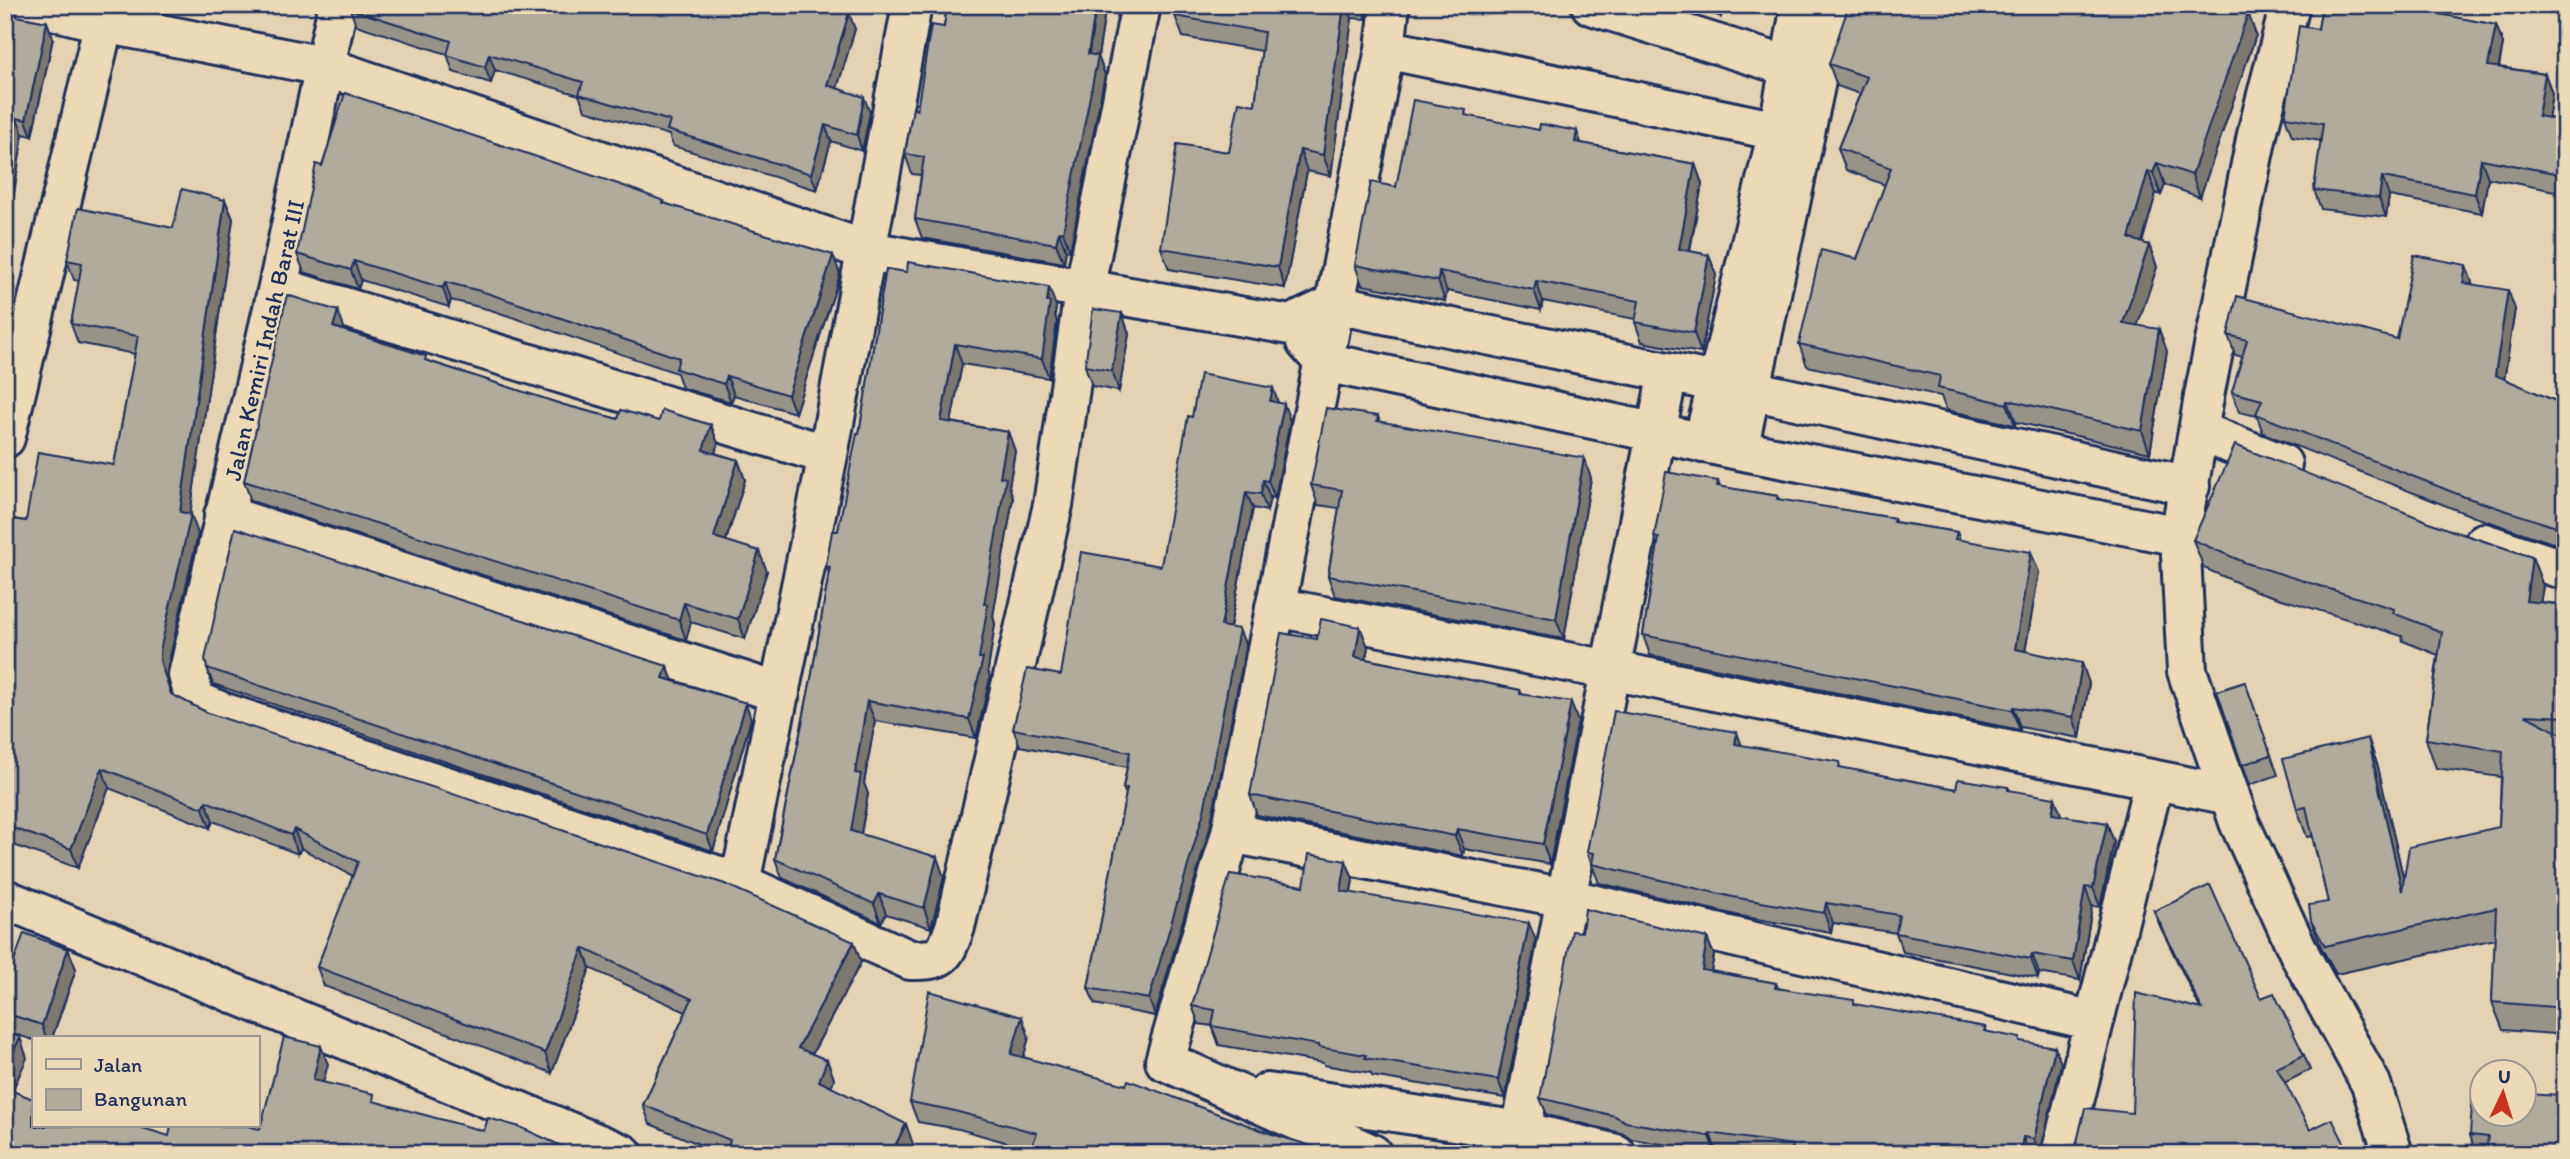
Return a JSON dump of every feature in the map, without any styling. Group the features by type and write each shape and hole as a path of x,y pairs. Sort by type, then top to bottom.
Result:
{"street":[{"path":"34,5 106,14 323,66 868,251 1290,325 1335,304 1668,372 2190,486"},
{"name":"Jalan Kemiri Indah Barat III","path":"338,5 278,287 188,675 195,700 222,712 740,883"},
{"path":"912,5 868,251 740,883 910,960 936,960 945,953 956,927 1053,505 1084,291 1140,5"},
{"path":"1372,1154 1165,1061 1231,833 1385,50 1390,5"},
{"path":"1591,5 1803,71"},
{"path":"1720,447 1803,71 1801,5"},
{"path":"1733,388 1778,131 1832,5"},
{"path":"2290,5 2258,130 2180,536 2188,671 2239,822 2301,957 2371,1084 2393,1154"},
{"path":"5,438 106,14"},
{"path":"1385,50 1778,131"},
{"path":"278,287 828,455"},
{"path":"1290,325 1324,362 1658,431 1720,447 2180,536"},
{"path":"1521,1131 1668,372"},
{"path":"2199,431 2313,477"},
{"path":"224,515 780,693"},
{"path":"2452,532 2565,570"},
{"path":"1275,607 1610,670 2230,795"},
{"path":"2062,1154 2154,780"},
{"path":"1231,833 1566,898 2094,1021"},
{"path":"5,899 623,1154"},
{"path":"1220,1086 1521,1131 1616,1154"}],"building":[{"path":"351,5 826,5 849,13 827,85 864,97 857,135 825,125 811,174 667,130 670,121 579,94 583,82 489,54 485,67 447,55 451,41 350,9"},
{"path":"947,5 1096,5 1088,54 1098,56 1063,232 1059,231 1056,244 915,219 924,157 905,154 913,108 917,110 931,25 944,27"},
{"path":"1177,5 1344,5 1323,155 1300,150 1278,267 1161,248 1177,144 1229,152 1239,102 1255,105 1264,32 1175,16"},
{"path":"1849,5 2236,5 2235,10 2248,13 2192,175 2157,163 2153,173 2148,171 2129,238 2149,245 2123,323 2159,329 2142,431 2008,400 2007,404 1938,388 1940,376 1799,344 1821,250 1857,259 1891,168 1838,148 1867,77 1829,64"},
{"path":"2322,5 2440,5 2439,14 2496,25 2488,66 2545,74 2538,116 2565,121 2565,175 2481,159 2475,194 2382,177 2379,198 2314,190 2323,123 2285,117 2299,26 2318,29"},
{"path":"5,14 47,22 26,120 17,118 7,183 5,183"},
{"path":"345,93 624,186 664,201 663,203 833,255 788,395 727,376 724,384 676,369 679,358 484,292 445,282 443,288 354,261 351,270 297,254 316,164 322,166"},
{"path":"1413,100 1466,110 1465,115 1539,130 1540,124 1577,131 1575,142 1695,164 1679,249 1709,255 1694,333 1635,322 1639,301 1536,281 1534,290 1439,271 1438,281 1355,265 1371,182 1396,187"},
{"path":"182,189 225,200 180,512 191,514 160,651 160,661 171,694 208,713 725,884 854,942 798,1048 827,1060 819,1081 906,1124 891,1154 746,1154 728,1147 730,1140 643,1105 692,999 583,948 545,1053 317,967 358,862 294,829 291,835 206,801 203,808 102,768 71,849 5,825 5,518 26,521 38,452 114,465 138,336 71,324 82,263 67,260 78,208 173,228"},
{"path":"2414,255 2466,265 2463,283 2508,290 2495,375 2565,405 2565,530 2465,497 2256,414 2262,400 2232,392 2247,340 2228,335 2237,296 2397,339"},
{"path":"908,262 1049,287 1047,302 1050,302 1042,359 955,344 941,421 1008,432 1000,477 1006,478 984,604 988,604 979,658 983,658 969,719 867,701 855,773 861,774 851,831 937,857 924,908 879,894 874,904 775,859 812,674 830,567 826,566 832,531 838,531 857,433 859,434 886,269 907,272"},
{"path":"287,295 338,311 333,327 426,356 425,360 564,405 618,419 621,410 659,421 662,410 711,425 703,450 738,460 714,537 759,551 738,619 684,603 679,620 244,481"},
{"path":"1093,309 1122,313 1112,371 1085,366"},
{"path":"1200,374 1273,388 1270,401 1284,404 1268,481 1263,480 1261,494 1246,492 1221,626 1239,629 1204,811 1149,999 1088,988 1127,788 1123,788 1130,752 1013,729 1027,669 1061,675 1081,552 1161,566 1188,416 1192,417"},
{"path":"1326,408 1378,416 1377,421 1584,458 1556,619 1328,576 1342,490 1311,485"},
{"path":"2235,445 2447,529 2532,557 2526,601 2565,605 2565,717 2525,715 2565,736 2565,1008 2492,1002 2496,908 2325,946 2311,921 2309,905 2328,902 2306,807 2297,809 2283,759 2368,738 2402,891 2409,847 2499,827 2503,751 2426,739 2442,632 2393,613 2394,609 2246,563 2193,540"},
{"path":"1666,472 1718,481 1717,486 1778,496 1777,499 1894,518 1893,522 1957,532 1955,539 2031,552 2015,649 2082,663 2073,717 2013,707 2012,710 1643,635 1659,538 1654,537"},
{"path":"235,528 667,666 663,678 746,703 707,835 207,668 205,659"},
{"path":"1321,619 1360,627 1355,657 1520,690 1520,694 1571,702 1543,844 1457,829 1455,836 1250,795 1281,633 1317,639"},
{"path":"2245,682 2271,755 2242,765 2217,691"},
{"path":"1614,711 1737,732 1735,744 1840,762 1839,767 1956,789 1958,779 2008,787 2008,790 2055,798 2052,814 2107,823 2093,888 2085,887 2073,961 2032,954 2031,959 1896,933 1899,915 1826,903 1824,913 1733,897 1592,864 1594,853 1587,852"},
{"path":"1309,854 1346,861 1341,891 1529,923 1498,1080 1365,1058 1366,1055 1212,1026 1215,1010 1192,1006 1230,874 1304,886"},
{"path":"2210,885 2261,998 2274,993 2304,1055 2277,1068 2310,1130 2332,1119 2350,1154 2137,1154 2076,1146 2085,1108 2132,1113 2136,993 2202,1009 2154,911"},
{"path":"1585,909 1707,938 1702,970 1776,983 1775,988 1854,1000 1854,1004 1985,1027 1984,1031 2055,1047 2034,1139 2023,1137 2020,1154 1791,1154 1793,1145 1710,1133 1709,1136 1626,1122 1615,1116 1540,1098 1572,931 1582,932"},
{"path":"24,933 68,949 42,1025 5,1013 5,988"},
{"path":"929,991 1022,1017 1011,1054 1126,1085 1128,1080 1269,1133 1338,1154 1029,1154 1037,1133 910,1102"},
{"path":"5,1031 20,1037 5,1070"},
{"path":"284,1037 321,1046 313,1080 374,1094 373,1101 484,1131 488,1118 520,1127 579,1154 5,1154 5,1088 32,1099 32,1128 143,1128 169,1136 171,1128 260,1129"},
{"path":"2538,1095 2565,1096 2565,1154 2486,1154 2488,1137 2470,1135 2470,1128 2538,1128"}]}
